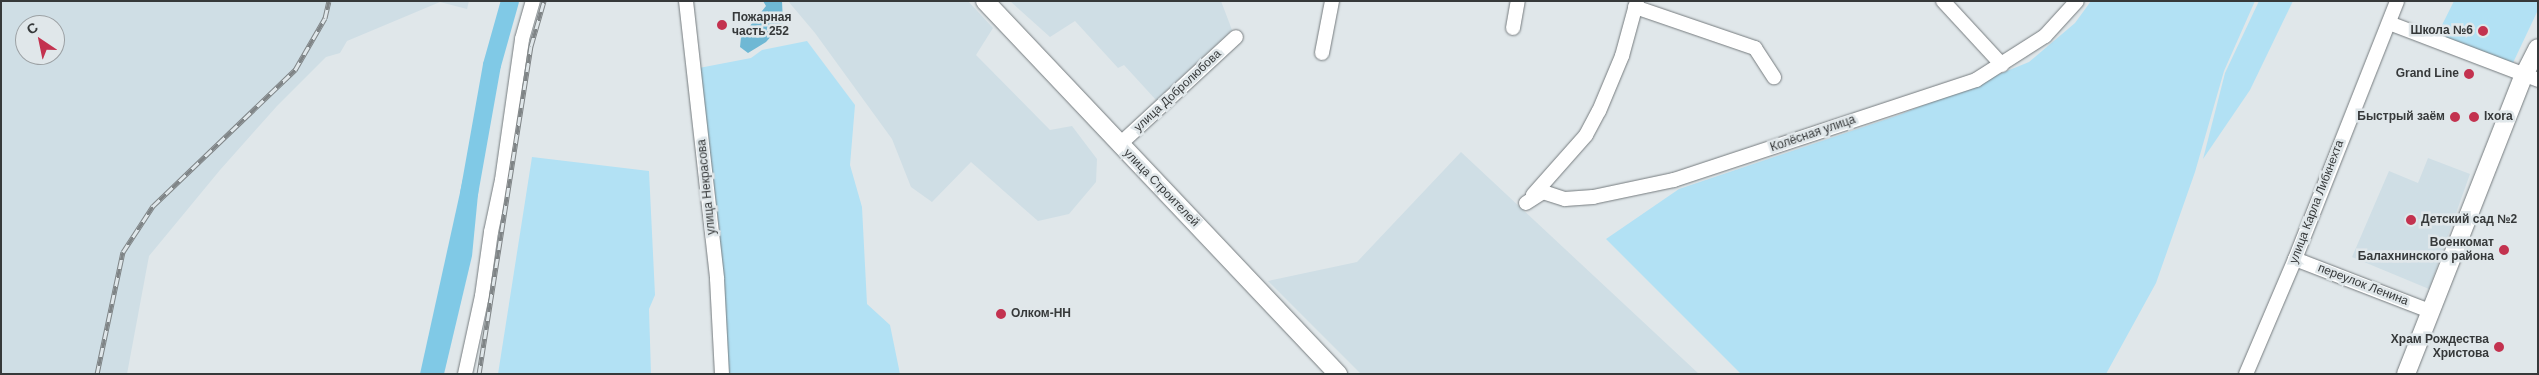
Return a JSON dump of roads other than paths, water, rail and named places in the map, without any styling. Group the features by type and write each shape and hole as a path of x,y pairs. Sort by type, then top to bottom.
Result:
{"main road":[{"name":"улица Строителей","path":"985,1 1338,374"},
{"path":"2406,374 2430,311 2531,78 2538,48"}],"street":[{"path":"465,374 482,296 491,232 502,180 522,39 533,1"},
{"name":"улица Некрасова","path":"686,1 717,279 722,374"},
{"path":"1322,53 1332,1"},
{"path":"1513,28 1518,1"},
{"path":"1943,1 2002,65"},
{"name":"Колёсная улица","path":"1636,4 1622,56 1599,111 1586,135 1526,203 1543,192 1565,199 1593,197 1674,180 1976,80 2045,36 2077,1"},
{"name":"улица Карла Либкнехта","path":"2246,374 2295,259 2397,1"},
{"path":"1636,4 1755,48 1774,77"},
{"path":"2389,23 2531,78"},
{"name":"улица Добролюбова","path":"1120,145 1236,37"},
{"name":"переулок Ленина","path":"2295,259 2430,311"}],"waterway":[{"path":"469,194 492,65 510,1"}],"railway":[{"path":"97,374 123,252 153,206 295,70 325,18 329,1"},
{"path":"479,374 531,46 544,1"}],"place":[{"name":"Пожарная часть 252","path":"722,25"},
{"name":"Школа №6","path":"2483,31"},
{"name":"Grand Line","path":"2469,74"},
{"name":"Быстрый заём","path":"2455,117"},
{"name":"Ixora","path":"2474,117"},
{"name":"Детский сад №2","path":"2411,220"},
{"name":"Военкомат Балахнинского района","path":"2504,250"},
{"name":"Олком-НН","path":"1001,314"},
{"name":"Храм Рождества Христова","path":"2499,347"}]}
